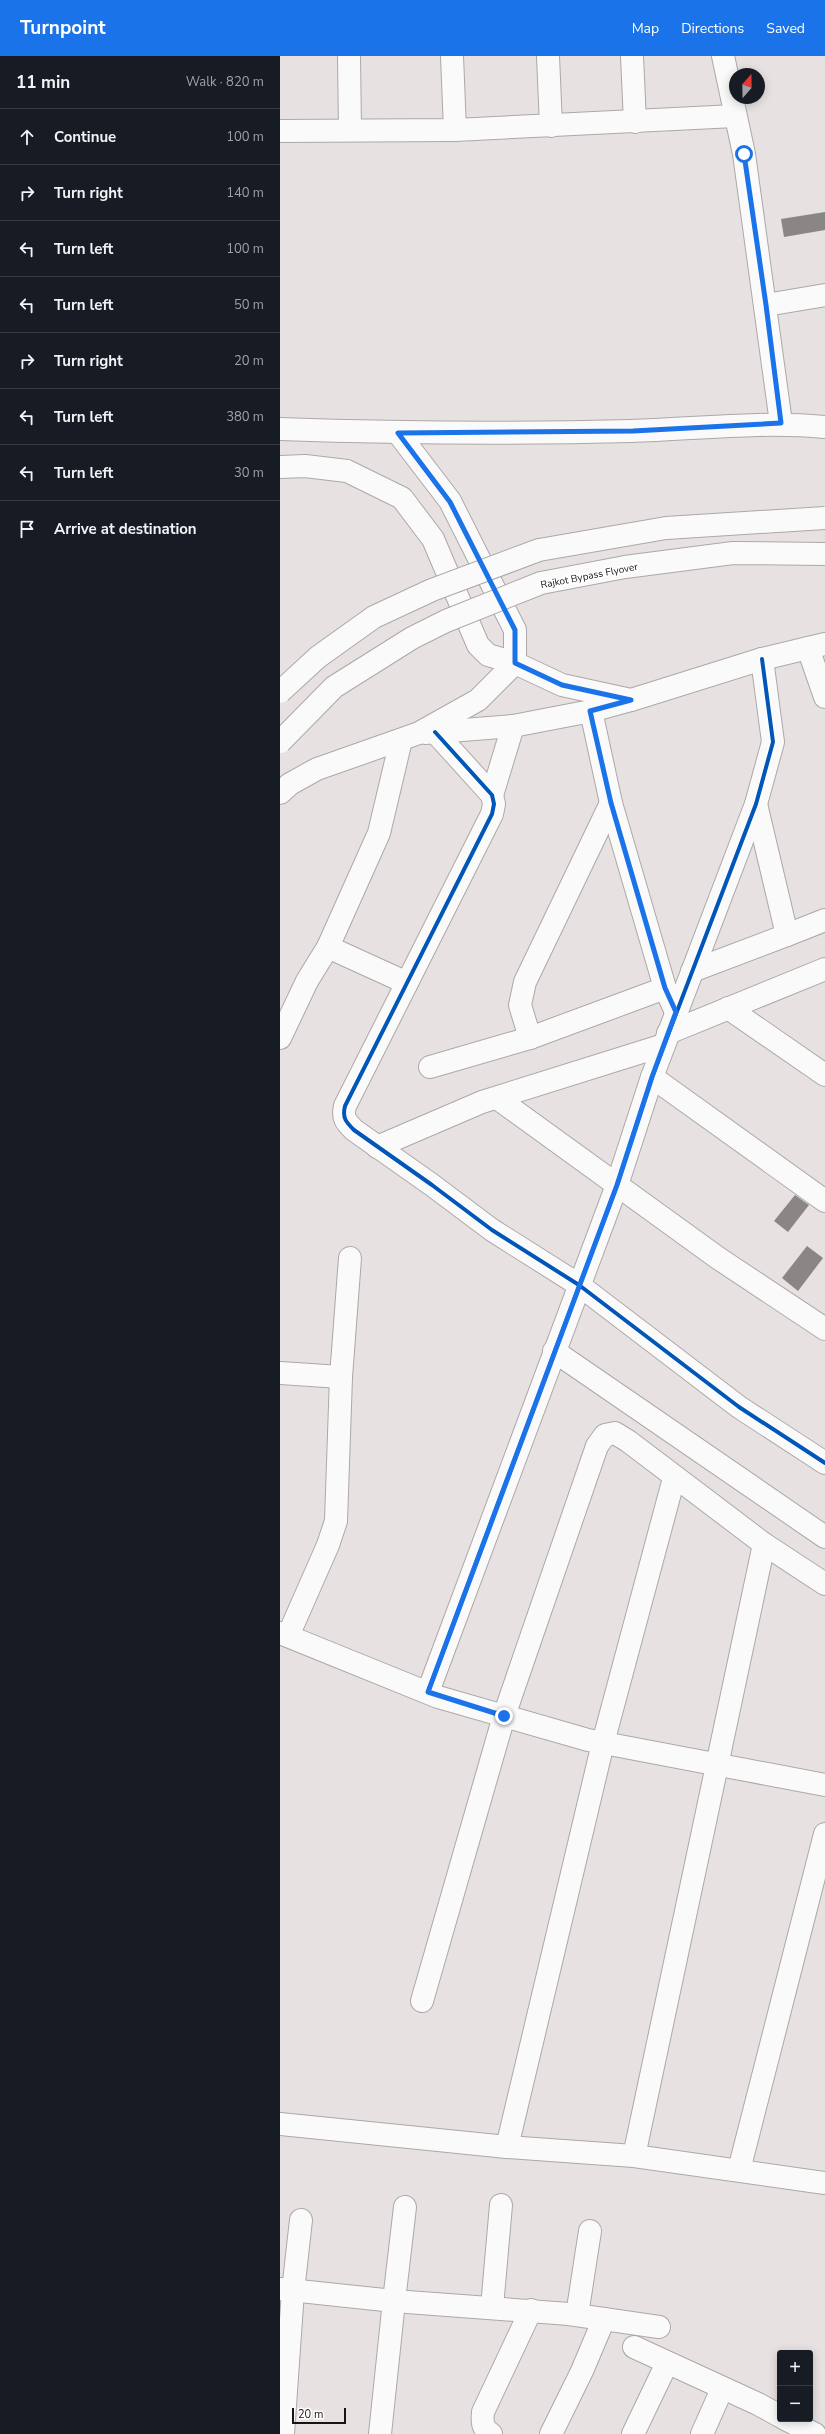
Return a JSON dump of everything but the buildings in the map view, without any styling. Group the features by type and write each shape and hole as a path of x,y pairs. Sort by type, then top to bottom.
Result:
{"main road":[{"path":"349,56 350,130"},
{"path":"452,56 455,130"},
{"path":"548,56 551,126"},
{"path":"632,56 635,122"},
{"path":"723,56 744,154 766,305 781,423"},
{"path":"280,130 455,130 735,116"},
{"path":"766,305 825,295"},
{"path":"280,429 398,433 633,431 781,423 825,427"},
{"path":"280,793 290,784 317,769 418,735 478,700 515,663 515,630 450,502 398,433"},
{"path":"280,468 305,466 347,471 402,498 433,540 478,645 488,655 515,663 562,685 631,700"},
{"path":"280,692 318,657 374,617 432,590 538,550 666,528 825,518"},
{"name":"Rajkot Bypass Flyover","path":"280,742 334,687 412,638 446,621 542,583 625,567 733,553 825,554"},
{"path":"418,735 512,726 590,711 631,700 762,659 816,646 825,697"},
{"path":"428,1692 617,1185 666,1039 756,804 774,742 762,659"},
{"path":"590,711 611,803 665,988 676,1012"},
{"path":"512,726 492,795 494,804 492,814 388,1018 343,1114 344,1121 377,1147 432,1185 492,1230 579,1284 739,1407 823,1458"},
{"path":"418,735 492,795"},
{"path":"280,1038 307,981 328,946 379,833 418,735"},
{"path":"530,1038 520,1005 525,982 611,803"},
{"path":"756,804 787,934"},
{"path":"692,971 825,920"},
{"path":"328,946 407,983"},
{"path":"377,1147 468,1108 666,1039 728,1008 825,969"},
{"path":"430,1067 530,1038 665,988"},
{"path":"728,1008 825,1075"},
{"path":"652,1077 825,1201"},
{"path":"497,1098 718,1258 825,1329"},
{"path":"350,1258 341,1377 336,1521 328,1546 284,1634 428,1692 504,1716 603,1743 825,1784"},
{"path":"554,1351 825,1538"},
{"path":"280,1374 341,1377"},
{"path":"422,2002 504,1716 598,1446 605,1435 615,1433 764,1544 825,1584"},
{"path":"507,2147 603,1743 674,1478"},
{"path":"634,2156 716,1764 764,1544"},
{"path":"739,2170 825,1834"},
{"path":"280,2124 507,2147 634,2156 825,2183"},
{"path":"492,2307 501,2205"},
{"path":"380,2434 405,2207"},
{"path":"283,2434 287,2290 301,2220"},
{"path":"577,2315 590,2231"},
{"path":"287,2290 394,2301 530,2310 659,2327"},
{"path":"491,2434 485,2431 482,2423 483,2412 530,2310"},
{"path":"551,2434 582,2371 604,2319"},
{"path":"634,2347 667,2364 758,2404 777,2418"},
{"path":"633,2434 667,2364"},
{"path":"702,2434 722,2389"},
{"path":"783,2422 815,2434"}],"cycle path":[{"path":"428,1692 617,1185 652,1077 756,804 773,742 762,659"},
{"path":"435,732 492,795 494,804 492,814 345,1106 345,1120 354,1130 432,1185 492,1230 579,1285 739,1407 825,1463"}],"route":[{"path":"504,1716 428,1692 617,1185 652,1077 676,1012 665,988 611,803 590,711 631,700 562,685 515,663 515,630 450,502 398,433 633,431 781,423 766,305 747,184 744,154"}]}
